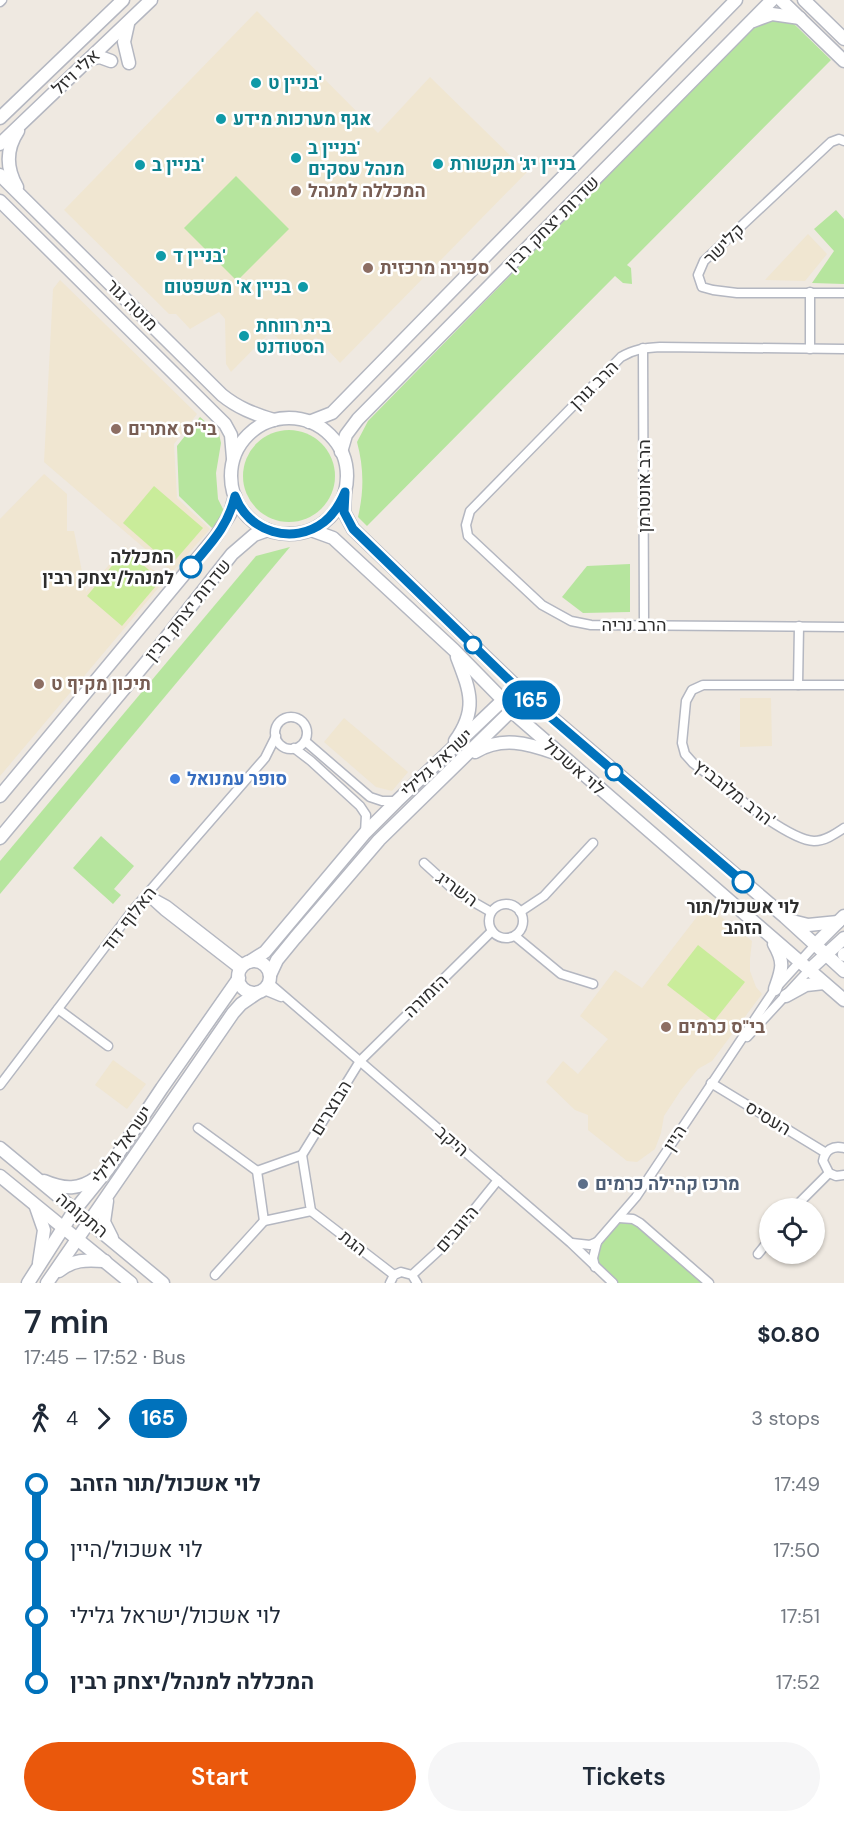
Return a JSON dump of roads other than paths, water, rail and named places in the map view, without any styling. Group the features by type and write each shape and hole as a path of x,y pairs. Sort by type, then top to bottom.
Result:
{"main road":[{"name":"אלי ויזל","path":"3,114 123,0"},
{"name":"אלי ויזל","path":"0,144 151,0"},
{"name":"שדרות יצחק רבין","path":"309,422 332,413 736,0"},
{"name":"שדרות יצחק רבין","path":"341,452 346,435 358,419 772,0"},
{"path":"781,0 844,61"},
{"path":"804,0 844,39"},
{"path":"815,0 818,14"},
{"path":"749,23 772,14 800,18"},
{"path":"129,63 124,42 130,20"},
{"path":"90,59 99,57 111,61"},
{"path":"21,196 11,177 8,158 15,135 27,118"},
{"name":"מוטה גור","path":"0,175 222,395 247,412 274,420"},
{"name":"מוטה גור","path":"0,201 225,424 231,435 233,458"},
{"path":"284,417 309,422 321,427 335,441 341,452 347,475 345,492 332,515 311,530 288,534 268,530 248,518 237,504 231,488 230,473 233,458 241,443 252,430 284,417"},
{"name":"לוי אשכול","path":"345,492 344,512 353,529 520,691 844,971"},
{"name":"שדרות יצחק רבין","path":"0,796 216,536 231,514 235,496"},
{"name":"שדרות יצחק רבין","path":"0,838 158,648 232,554 254,535 268,530"},
{"name":"לוי אשכול","path":"311,530 333,538 454,650 511,711 844,1000"},
{"path":"434,767 461,733 471,706 467,682 454,650"},
{"name":"ישראל גלילי","path":"28,1283 74,1210 108,1169 243,969 265,952 365,833 503,700 520,691"},
{"name":"ישראל גלילי","path":"49,1280 233,1013 265,985 278,960 295,938 379,840 511,711 520,691"},
{"path":"461,760 481,748 504,742 527,744 561,755"},
{"path":"785,918 808,925 841,919"},
{"path":"815,945 841,919"},
{"path":"771,938 782,957 780,992 824,983"},
{"path":"804,967 826,955 844,938"},
{"path":"263,963 265,985 252,993 242,988 243,969 263,963"},
{"name":"התקומה","path":"0,1148 163,1283"},
{"path":"33,1176 57,1186 78,1187 87,1184 108,1169"},
{"name":"התקומה","path":"0,1176 131,1283"},
{"path":"112,1187 104,1210 104,1222 114,1241"},
{"path":"27,1197 37,1207 44,1230 38,1269"},
{"path":"49,1280 74,1261 82,1259 105,1261"}],"street":[{"name":"קלישר","path":"844,141 839,139 831,142 705,261 698,275 702,286 713,290 844,293"},
{"path":"810,292 810,349"},
{"name":"הרב גורן","path":"466,525 470,511 613,365 631,351 643,348 844,349"},
{"name":"הרב אונטרמן","path":"643,348 644,625"},
{"name":"הרב נריה","path":"466,525 468,536 542,605 570,621 591,625 844,627"},
{"path":"798,685 799,626"},
{"name":"הרב מלובביץ'","path":"844,686 703,685 692,690 686,701 682,743 685,753 693,763 782,830 799,838 816,841 832,836 844,828"},
{"path":"305,741 306,728 301,720 296,718 285,719 276,731 276,736 289,748 311,761 360,806 366,815 365,833"},
{"name":"האלוף דוד","path":"0,1085 147,894 265,758 276,736"},
{"path":"289,748 305,741"},
{"path":"305,741 370,796 382,801 397,801"},
{"name":"האלוף דוד","path":"265,758 289,748"},
{"path":"520,912 544,896 593,843"},
{"name":"השריג","path":"424,863 456,892 492,912"},
{"path":"147,894 167,906 243,969"},
{"path":"506,904 516,907 520,912 523,925 515,936 503,938 492,931 490,925 495,908 506,904"},
{"name":"הזמורה","path":"360,1061 492,931"},
{"path":"515,936 561,974 593,984"},
{"name":"היין","path":"597,1242 636,1197 726,1059 780,992 804,967 815,945"},
{"name":"היקב","path":"265,985 290,1001 571,1243 613,1283"},
{"path":"58,1009 108,1046"},
{"name":"הבוצרים","path":"302,1155 360,1061"},
{"name":"העסיס","path":"711,1083 826,1153"},
{"path":"198,1128 257,1171 264,1221"},
{"path":"844,1148 835,1147 826,1153 824,1166 829,1173 836,1176 844,1175"},
{"path":"215,1275 264,1221 311,1211 302,1155 257,1171"},
{"path":"804,1198 829,1173"},
{"name":"היוגבים","path":"415,1279 498,1180"},
{"path":"636,1197 640,1223"},
{"name":"הגת","path":"311,1211 392,1279"},
{"path":"619,1218 633,1219 640,1223 708,1283"},
{"path":"571,1243 590,1245 597,1242"},
{"path":"595,1267 593,1258 597,1242"},
{"path":"392,1279 401,1272 415,1279"}],"place":[{"name":"בניין ט'","path":"256,83"},
{"name":"אגף מערכות מידע","path":"221,119"},
{"name":"בניין ב' מנהל עסקים","path":"296,158"},
{"name":"בניין יג' תקשורת","path":"438,164"},
{"name":"בניין ב'","path":"140,165"},
{"name":"המכללה למנהל","path":"296,191"},
{"name":"בניין ד'","path":"161,256"},
{"name":"ספריה מרכזית","path":"368,268"},
{"name":"בניין א' משפטום","path":"303,287"},
{"name":"בית רווחת הסטודנט","path":"244,336"},
{"name":"בי\"ס אתרים","path":"116,429"},
{"name":"המכללה למנהל/יצחק רבין","path":"191,567"},
{"name":"תיכון מקיף ט","path":"39,684"},
{"name":"סופר עמנואל","path":"175,779"},
{"name":"לוי אשכול/תור הזהב","path":"743,882"},
{"name":"בי\"ס כרמים","path":"666,1027"},
{"name":"מרכז קהילה כרמים","path":"583,1184"}]}
